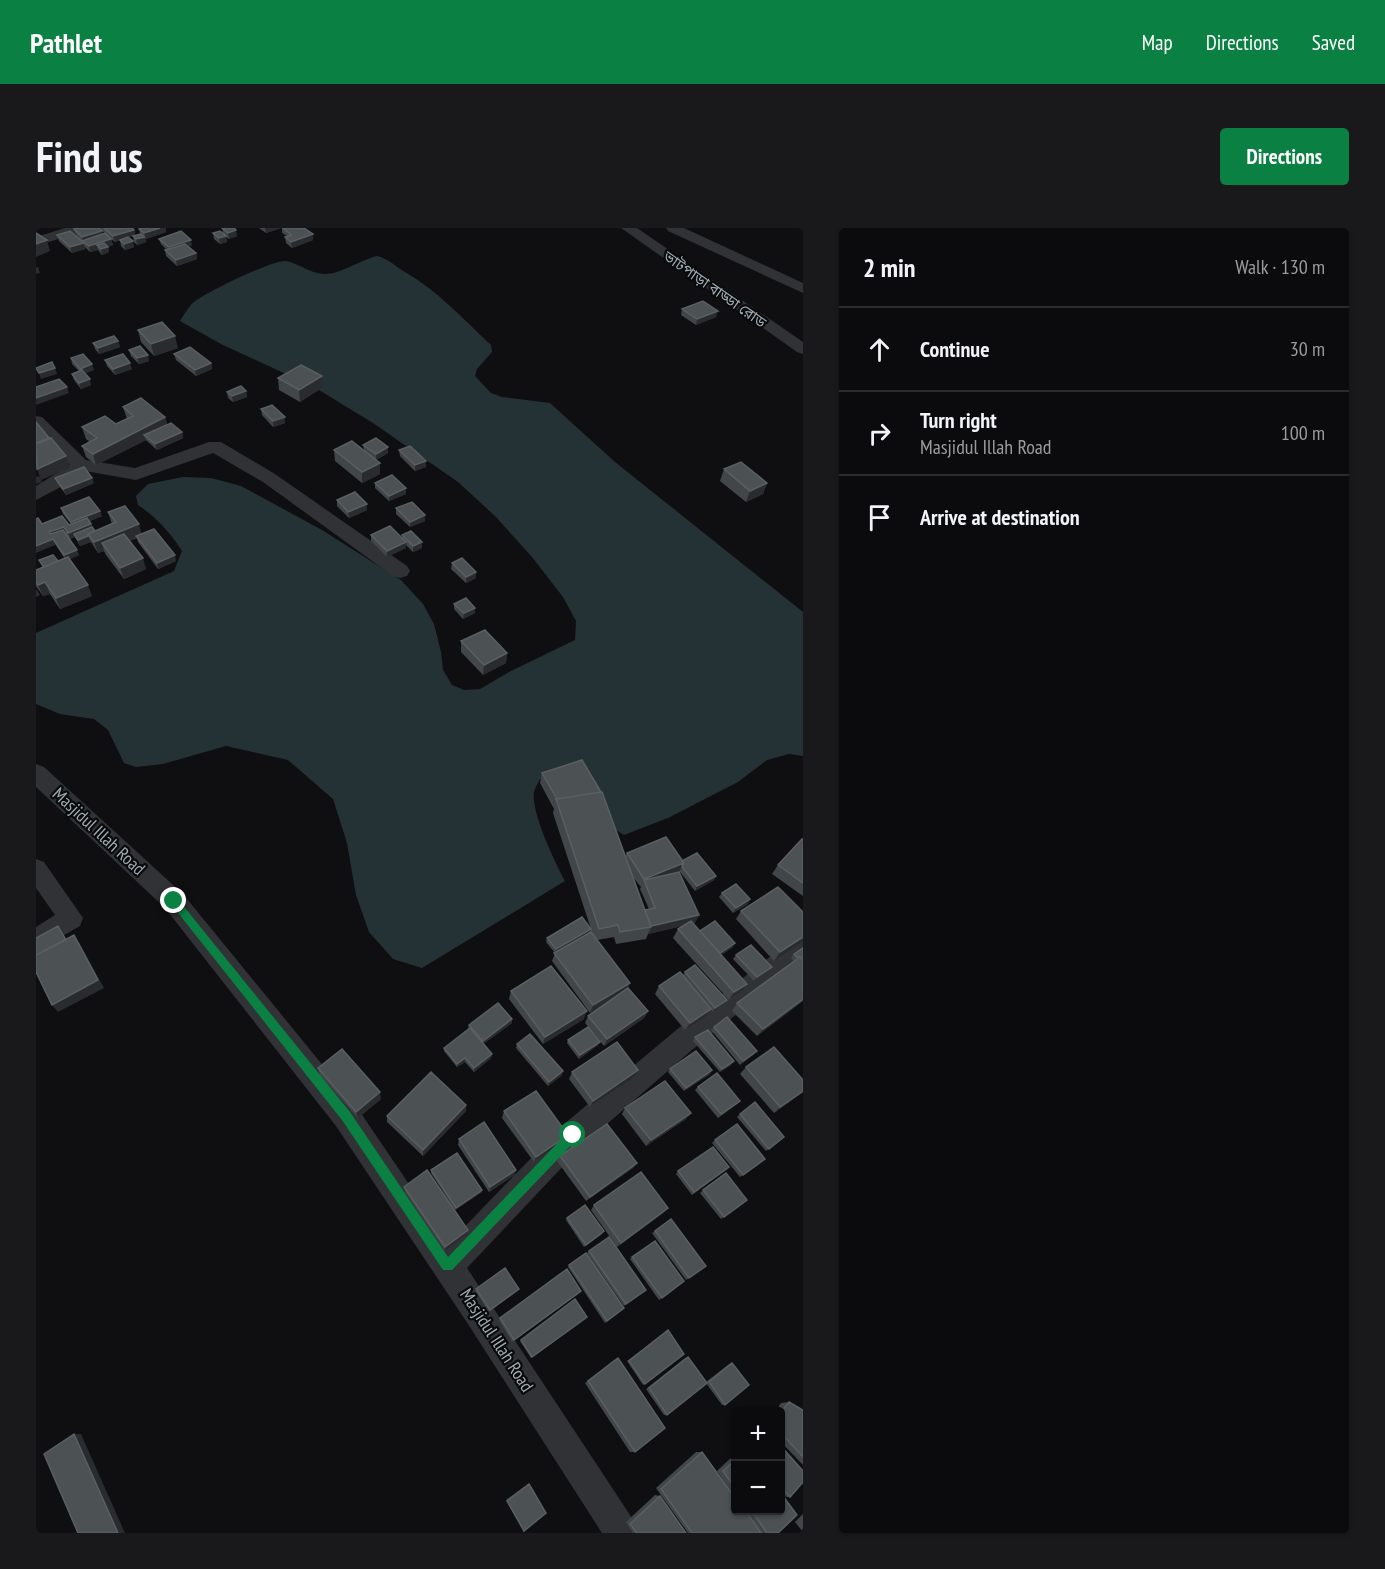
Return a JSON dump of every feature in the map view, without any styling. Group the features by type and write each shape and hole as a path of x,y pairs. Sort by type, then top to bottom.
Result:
{"street":[{"path":"36,242 79,228"},
{"name":"ভাটপাড়া বাড্ডা রোড","path":"628,228 803,350"},
{"path":"674,228 803,289"},
{"path":"36,422 81,465 136,474 215,446 269,478 400,571"},
{"path":"36,494 68,476 81,465"},
{"name":"Masjidul Illah Road","path":"36,773 174,901 346,1116 448,1266 622,1533"},
{"path":"36,869 71,918 36,940"},
{"path":"448,1266 573,1135 684,1040 803,946"}],"shaded area":[{"path":"377,256 428,288 491,345 492,352 477,369 475,376 491,393 502,397 550,403 615,462 803,612 803,756 789,754 767,760 738,782 668,818 624,835 608,825 587,773 540,779 534,792 536,812 565,881 422,968 393,959 369,932 356,895 347,843 333,799 288,760 226,746 163,764 136,767 124,763 108,730 94,719 60,714 36,704 36,633 174,571 182,551 163,526 138,505 136,496 148,484 183,477 211,478 241,486 322,530 401,580 423,604 434,624 443,670 452,685 464,690 480,689 575,640 576,621 563,597 532,557 495,516 458,482 373,423 314,387 221,344 180,321 194,302 268,265 286,261 325,274 337,272"}],"building":[{"path":"99,228 102,231 82,237 74,229"},
{"path":"104,228 132,228 134,230 113,236"},
{"path":"160,228 144,233 139,229"},
{"path":"222,228 234,228 236,230 228,233"},
{"path":"283,228 304,228 313,234 291,242 285,237 291,235"},
{"path":"70,231 84,243 70,247 57,235"},
{"path":"181,231 191,240 169,247 159,239"},
{"path":"220,231 226,236 219,238 213,233"},
{"path":"36,233 47,240 36,244"},
{"path":"105,233 111,239 89,246 82,241"},
{"path":"141,234 144,237 136,239 133,236"},
{"path":"128,237 133,241 124,244 120,240"},
{"path":"104,243 108,247 101,249 97,245"},
{"path":"185,244 196,253 176,260 165,250"},
{"path":"703,301 718,311 697,319 682,309"},
{"path":"162,322 175,336 151,344 138,330"},
{"path":"114,336 118,341 98,348 93,343"},
{"path":"140,346 148,355 137,358 129,350"},
{"path":"190,347 211,363 195,370 174,354"},
{"path":"83,354 92,364 80,369 71,358"},
{"path":"123,354 130,363 113,369 105,360"},
{"path":"52,362 55,368 39,373 36,368"},
{"path":"301,365 322,376 299,390 278,378"},
{"path":"82,370 90,379 79,383 72,374"},
{"path":"59,379 67,387 36,398 36,387"},
{"path":"241,386 246,391 232,396 227,392"},
{"path":"141,398 165,417 93,454 82,446 97,438 82,427 105,416 116,424 133,416 123,407"},
{"path":"272,405 285,417 273,421 261,409"},
{"path":"36,422 49,438 36,443"},
{"path":"171,423 182,432 155,444 144,435"},
{"path":"51,438 66,456 37,469 36,444"},
{"path":"376,438 388,447 376,454 363,445"},
{"path":"352,441 380,463 362,472 334,450"},
{"path":"410,446 426,461 415,465 399,450"},
{"path":"741,462 767,483 750,491 724,469"},
{"path":"84,467 92,478 63,489 55,478"},
{"path":"392,475 406,488 389,496 375,483"},
{"path":"355,492 367,504 348,512 337,500"},
{"path":"89,497 100,511 71,522 61,508"},
{"path":"412,502 425,515 410,522 396,508"},
{"path":"125,506 139,524 94,542 88,534 116,522 108,512"},
{"path":"62,516 69,525 87,518 91,524 68,533 64,527 49,532 51,534 63,530 77,550 64,555 53,539 36,546 36,519 38,518 42,524"},
{"path":"390,526 406,542 387,551 371,535"},
{"path":"92,527 95,531 78,540 74,534"},
{"path":"154,529 175,555 157,563 136,536"},
{"path":"411,531 422,542 413,546 402,535"},
{"path":"124,534 143,558 120,568 102,543"},
{"path":"53,555 58,561 44,567 39,560"},
{"path":"68,557 88,585 56,598 45,582 38,585 36,570"},
{"path":"462,558 476,572 466,577 452,563"},
{"path":"466,598 475,608 464,613 454,604"},
{"path":"485,630 507,653 484,665 461,641"},
{"path":"582,760 601,792 557,799 542,773"},
{"path":"602,792 651,927 620,932 618,925 599,929 556,799"},
{"path":"666,837 684,863 644,879 627,853"},
{"path":"803,839 803,883 778,865"},
{"path":"697,853 716,876 697,886 682,867 684,863 682,861"},
{"path":"679,872 699,915 651,926 645,910 655,908 644,880"},
{"path":"736,884 750,899 736,908 722,893"},
{"path":"778,887 803,912 803,937 780,952 741,911"},
{"path":"582,917 591,929 556,949 547,938"},
{"path":"691,921 747,984 734,992 678,929"},
{"path":"715,921 735,943 720,953 700,931"},
{"path":"58,926 66,940 36,955 36,938"},
{"path":"591,932 630,983 593,1005 554,953"},
{"path":"74,935 98,980 52,1005 36,972 36,955"},
{"path":"751,945 772,967 757,977 736,955"},
{"path":"803,948 803,960 794,954"},
{"path":"800,957 803,960 803,999 763,1029 737,1003"},
{"path":"695,965 727,1000 715,1008 685,972"},
{"path":"551,966 587,1011 545,1037 511,991"},
{"path":"680,972 711,1009 690,1023 659,986"},
{"path":"628,988 648,1011 607,1039 588,1016"},
{"path":"498,1003 512,1019 483,1041 469,1025"},
{"path":"727,1017 757,1051 743,1061 714,1027"},
{"path":"588,1027 600,1042 580,1055 568,1040"},
{"path":"470,1028 492,1054 474,1068 465,1058 457,1064 444,1048"},
{"path":"708,1030 734,1061 722,1069 695,1037"},
{"path":"530,1034 563,1071 549,1082 517,1044"},
{"path":"617,1042 638,1070 593,1101 572,1072"},
{"path":"774,1047 803,1080 803,1091 780,1107 746,1067"},
{"path":"342,1049 380,1092 356,1112 318,1068"},
{"path":"696,1051 712,1070 686,1088 670,1069"},
{"path":"431,1072 466,1105 423,1150 387,1116"},
{"path":"717,1073 740,1101 721,1114 698,1087"},
{"path":"665,1081 691,1113 651,1140 625,1108"},
{"path":"536,1091 568,1135 536,1157 504,1111"},
{"path":"755,1102 784,1137 769,1149 740,1114"},
{"path":"484,1122 516,1170 490,1187 459,1139"},
{"path":"607,1124 637,1163 590,1197 560,1156"},
{"path":"737,1124 765,1159 743,1175 715,1140"},
{"path":"713,1147 729,1167 694,1192 678,1171"},
{"path":"457,1153 482,1190 456,1208 431,1170"},
{"path":"427,1170 468,1230 445,1247 404,1187"},
{"path":"641,1172 668,1208 621,1243 594,1205"},
{"path":"726,1173 747,1200 724,1217 703,1190"},
{"path":"585,1205 604,1231 586,1245 567,1218"},
{"path":"671,1219 706,1266 689,1278 655,1231"},
{"path":"609,1237 646,1290 626,1304 589,1251"},
{"path":"655,1241 684,1281 662,1298 632,1257"},
{"path":"586,1253 624,1308 607,1321 569,1265"},
{"path":"505,1268 519,1289 490,1310 476,1289"},
{"path":"567,1269 581,1291 514,1340 500,1318"},
{"path":"575,1299 587,1317 532,1357 521,1340"},
{"path":"668,1330 684,1354 645,1384 629,1361"},
{"path":"688,1357 707,1383 667,1415 649,1388"},
{"path":"618,1358 665,1428 635,1452 588,1381"},
{"path":"732,1363 749,1385 725,1405 709,1382"},
{"path":"789,1402 803,1410 803,1457 785,1437 785,1407"},
{"path":"74,1434 118,1533 78,1533 44,1454"},
{"path":"785,1451 803,1471 803,1482 790,1497 785,1492"},
{"path":"702,1452 731,1492 731,1515 748,1515 761,1533 692,1533 661,1489"},
{"path":"731,1464 731,1482 723,1471"},
{"path":"529,1484 546,1513 524,1531 507,1501"},
{"path":"660,1496 686,1533 637,1533 630,1524"},
{"path":"785,1499 797,1515 778,1533 767,1533 754,1515 785,1515"}],"route":[{"path":"174,901 346,1116 448,1266 573,1135"}]}
